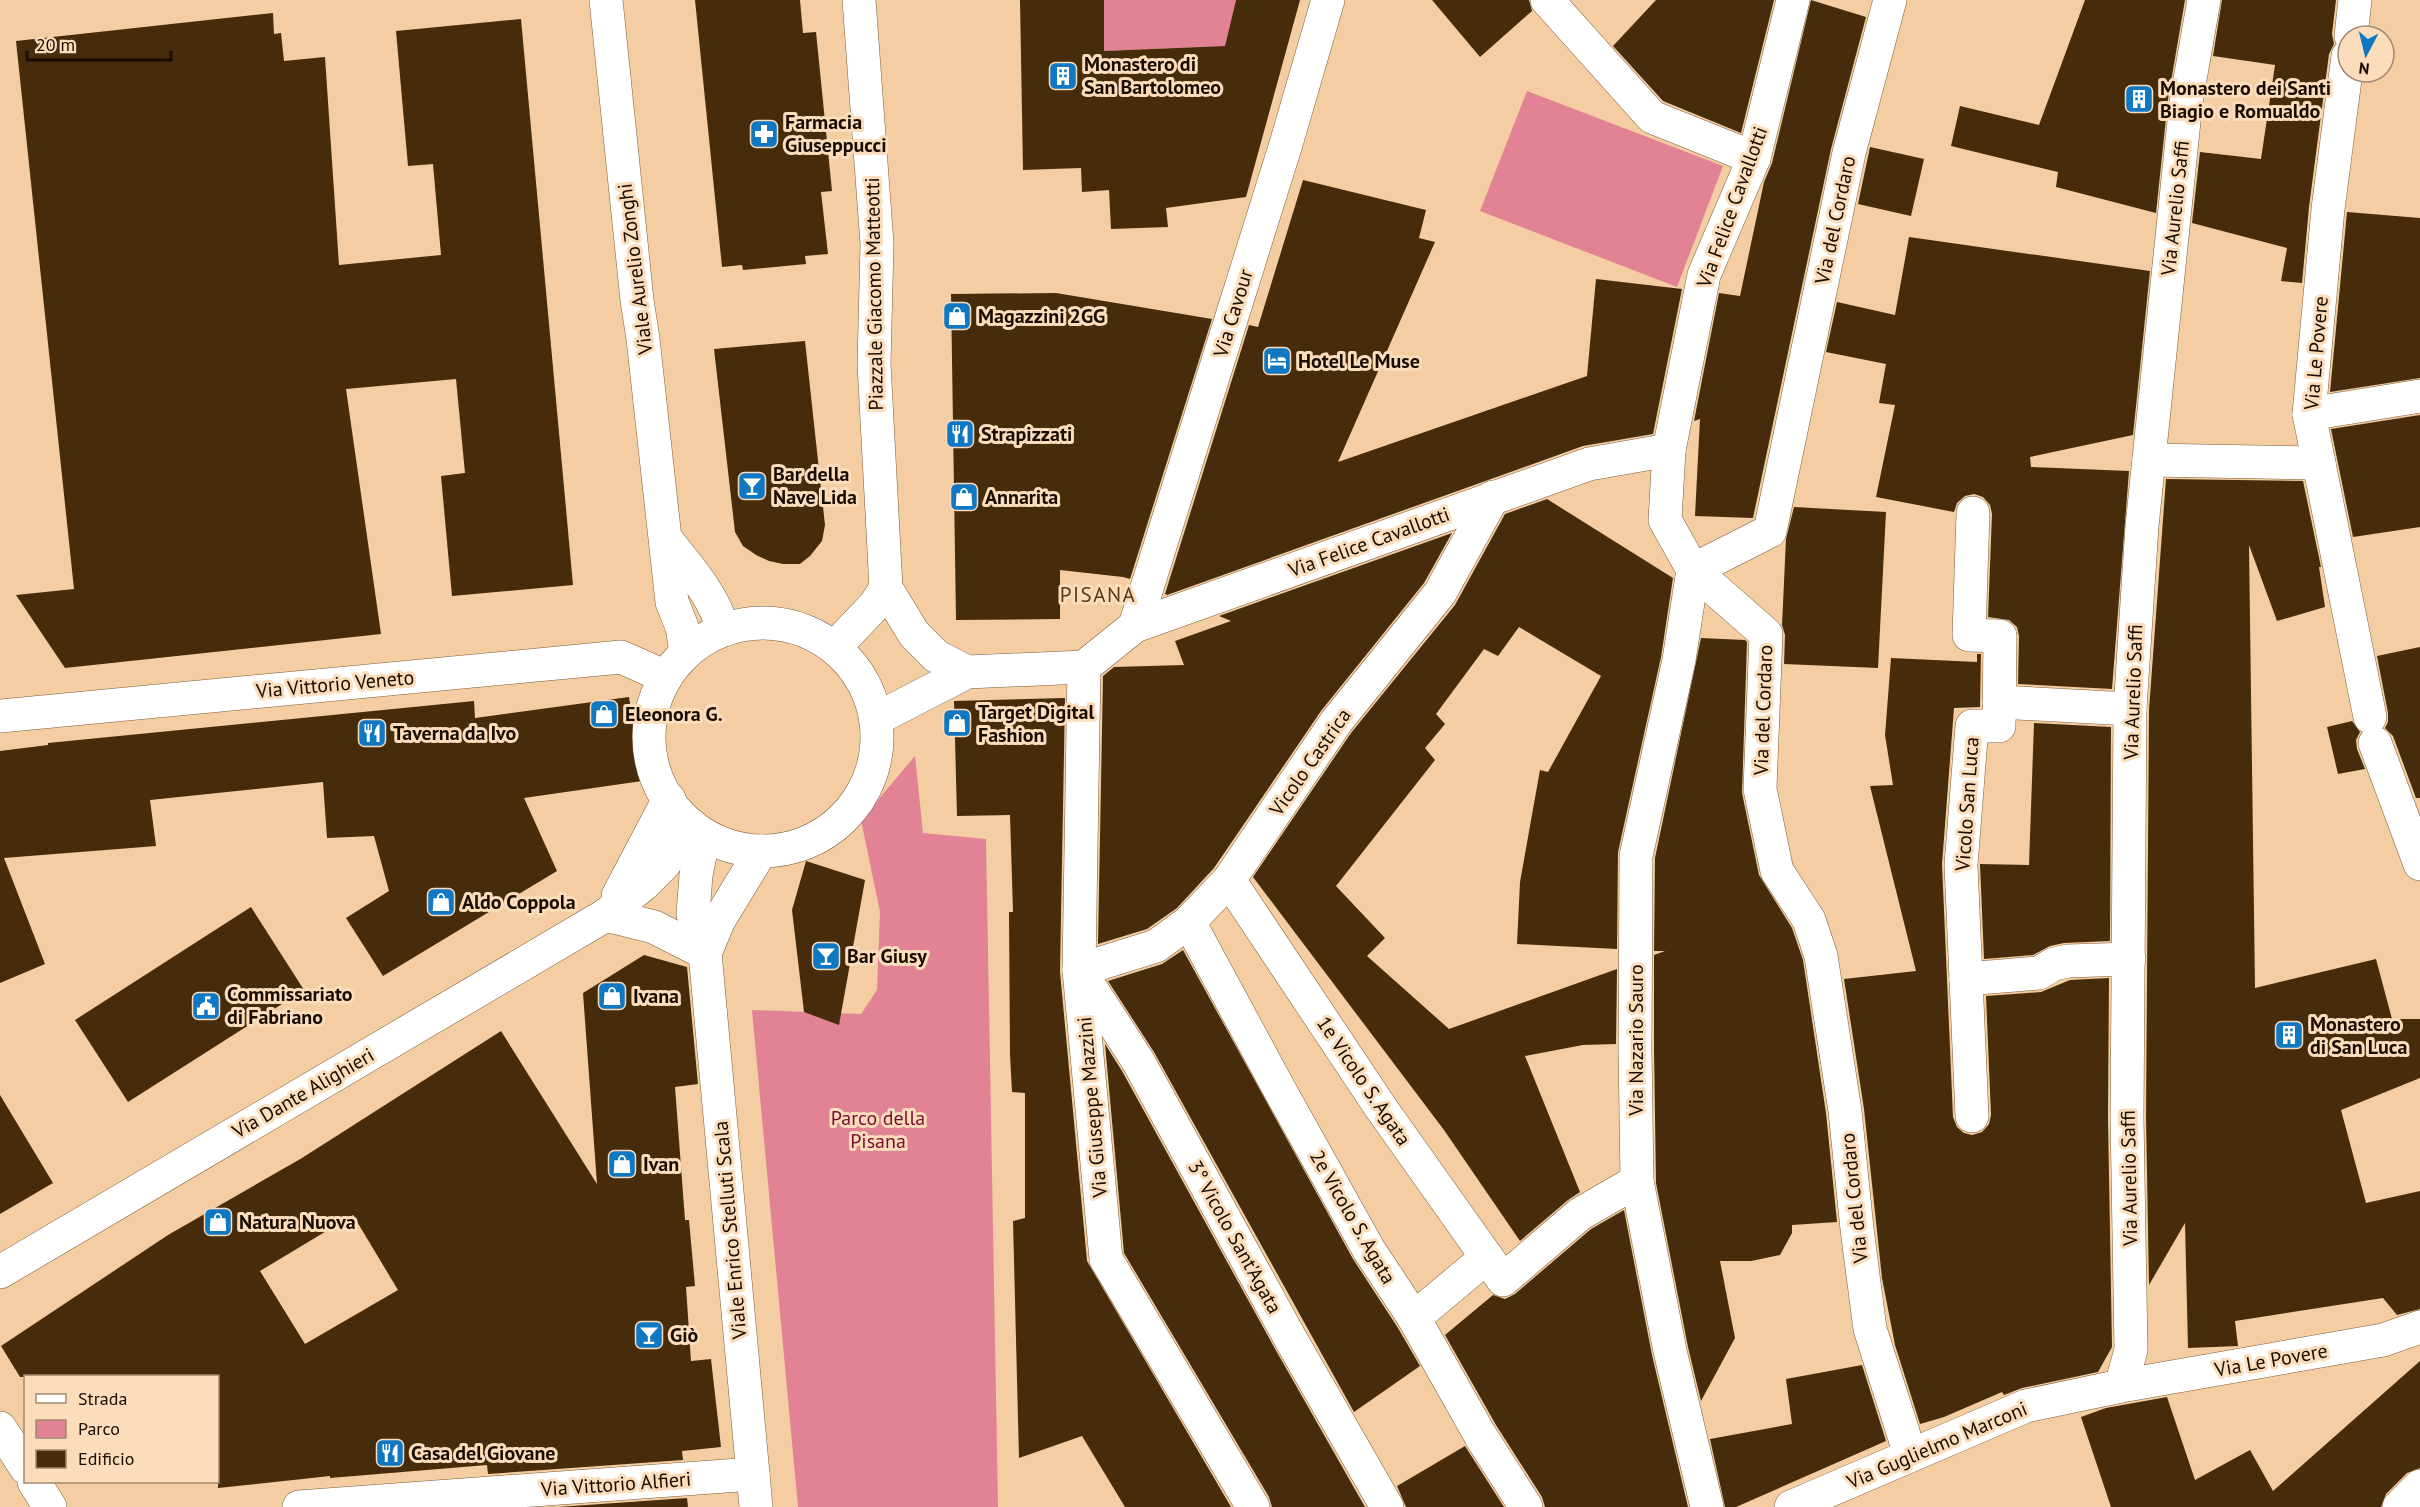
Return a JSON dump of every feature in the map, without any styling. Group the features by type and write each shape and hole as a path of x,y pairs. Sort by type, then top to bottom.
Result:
{"street":[{"name":"Viale Aurelio Zonghi","path":"606,0 664,537 672,602 682,627 686,652"},
{"name":"Piazzale Giacomo Matteotti","path":"860,0 877,244 874,364 886,588 914,634 936,656 967,672"},
{"name":"Via Cavour","path":"1135,626 1328,0"},
{"path":"1546,0 1652,117 1754,158"},
{"name":"Via Felice Cavallotti","path":"1693,570 1665,520 1669,450 1704,275 1754,158 1793,0"},
{"name":"Via del Cordaro","path":"1890,0 1849,153 1770,531 1693,570 1766,634 1760,789 1777,871 1809,920 1821,956 1845,1111 1870,1329 1910,1454"},
{"name":"Via Aurelio Saffi","path":"2121,1386 2131,1350 2127,1117 2130,709 2142,526 2186,102 2204,0"},
{"path":"2352,24 2355,0"},
{"name":"Via Le Povere","path":"2344,84 2328,209 2309,414 2372,730 2420,864"},
{"path":"2309,414 2420,396"},
{"name":"Via Felice Cavallotti","path":"1084,667 1135,626 1589,464 1669,450"},
{"path":"2149,460 2319,463"},
{"name":"Vicolo Castrica","path":"1079,970 1156,946 1189,922 1234,873 1336,722 1440,593 1493,497"},
{"name":"Vicolo San Luca","path":"1972,1116 1961,865 1972,726 1999,726 2000,636 1969,635 1973,513"},
{"path":"664,537 708,596 720,615 723,630"},
{"name":"Via Nazario Sauro","path":"1693,570 1679,660 1636,856 1635,1049 1637,1181 1670,1351 1707,1507"},
{"path":"835,647 875,605 886,588"},
{"path":"773,623 799,629 835,647 865,687 876,719 877,748 870,776 858,801 846,815 816,838 789,848 761,851 737,848 697,830 677,813 654,774 648,732 655,700 666,677 686,652 701,641 723,630 748,624 773,623"},
{"name":"Via Vittorio Veneto","path":"0,716 621,657 666,677"},
{"name":"Piazzale Giacomo Matteotti","path":"876,719 967,672 1084,667"},
{"name":"Via Giuseppe Mazzini","path":"1084,667 1079,970 1106,1259 1253,1507"},
{"path":"1999,702 2130,709"},
{"name":"Via Dante Alighieri","path":"606,915 636,865 669,799"},
{"name":"Via Dante Alighieri","path":"0,1272 606,915 644,884 697,830"},
{"name":"Viale Enrico Stelluti Scala","path":"697,830 693,914 705,953 756,1507"},
{"name":"Viale Enrico Stelluti Scala","path":"705,953 719,920 761,851"},
{"name":"1e Vicolo S. Agata","path":"1234,873 1381,1108 1495,1268"},
{"path":"606,915 654,927 705,953"},
{"name":"2e Vicolo S. Agata","path":"1189,922 1364,1239 1414,1318 1480,1435 1526,1507"},
{"path":"1966,979 2039,973 2054,964 2068,961 2128,959"},
{"name":"3° Vicolo Sant'Agata","path":"1079,970 1138,1061 1284,1328 1387,1507"},
{"path":"1414,1318 1637,1181"},
{"name":"Via Le Povere","path":"2121,1386 2383,1340 2420,1327"},
{"name":"Via Guglielmo Marconi","path":"1791,1507 2026,1406 2121,1386"},
{"path":"0,1428 24,1465"},
{"name":"Via Vittorio Alfieri","path":"299,1507 753,1473"},
{"path":"35,1483 50,1507"},
{"path":"2399,1507 2420,1486"}],"green space":[{"path":"1104,0 1236,0 1225,46 1104,51"},
{"path":"1527,91 1723,166 1677,287 1480,211"},
{"name":"Parco della Pisana","path":"915,756 923,833 986,839 998,1507 798,1507 752,1010 861,1014 877,990 880,912 861,820"}],"building":[{"path":"695,0 800,0 803,33 816,32 832,191 821,192 828,254 805,256 806,264 743,270 742,265 722,267"},
{"path":"1020,0 1104,0 1104,51 1225,46 1236,0 1300,0 1246,197 1166,208 1168,227 1111,229 1109,190 1082,192 1081,168 1023,170"},
{"path":"1432,0 1529,0 1532,11 1480,57"},
{"path":"1656,0 1774,0 1741,133 1663,101 1613,46"},
{"path":"1811,0 1866,17 1831,149 1753,518 1695,516 1700,419 1694,421 1719,293 1740,296 1764,182 1772,163"},
{"name":"Monastero dei Santi Biagio e Romualdo","path":"2085,0 2185,0 2168,99 2156,213 2056,187 2058,172 1951,146 1960,106 2039,125"},
{"path":"2222,0 2336,0 2332,34 2334,44 2329,54 2309,207 2302,283 2281,281 2287,248 2192,223 2200,152 2261,159 2275,65 2213,56"},
{"path":"273,13 274,34 281,33 284,61 325,57 339,265 441,255 433,164 408,166 396,31 521,19 573,585 452,596 441,476 465,473 456,379 346,389 381,634 65,668 16,595 74,589 16,41"},
{"path":"1870,147 1924,159 1911,216 1858,204"},
{"path":"1303,180 1426,210 1419,238 1435,242 1338,462 1587,376 1596,279 1682,289 1653,434 1583,446 1167,595 1165,594 1249,325 1258,327"},
{"path":"2347,212 2420,218 2420,378 2330,392"},
{"path":"1909,237 2150,271 2133,435 2030,457 2031,467 2129,471 2112,689 2018,684 2019,636 2017,627 2009,620 1988,617 1992,514 1990,505 1983,497 1974,494 1965,496 1957,503 1954,512 1876,497 1895,405 1879,403 1886,364 1826,352 1837,302 1895,315"},
{"path":"1056,293 1212,319 1130,579 1060,570 1060,619 956,620 951,294"},
{"path":"805,341 825,525 822,541 810,556 800,564 783,564 756,555 743,546 735,532 714,349"},
{"path":"2420,415 2420,527 2353,537 2331,429"},
{"path":"2166,479 2303,481 2321,567 2319,567 2325,607 2277,621 2249,545 2255,988 2376,959 2392,1019 2420,1019 2420,1078 2341,1110 2366,1203 2420,1191 2420,1309 2397,1315 2383,1298 2235,1321 2238,1346 2188,1348 2185,1223 2149,1285 2146,1117 2149,710"},
{"path":"1547,499 1673,578 1661,657 1618,852 1617,949 1517,944 1520,882 1540,770 1548,772 1601,676 1519,627 1498,656 1484,649 1436,714 1445,724 1425,748 1435,760 1336,886 1385,938 1367,956 1449,1029 1617,969 1616,1044 1583,1045 1525,1056 1580,1192 1520,1241 1444,1130 1253,877 1351,733 1455,605 1505,514"},
{"path":"1794,507 1886,512 1878,668 1784,664 1785,635 1782,625 1786,539"},
{"path":"1452,533 1424,583 1321,711 1214,868 1177,908 1147,929 1098,944 1103,676 1114,667 1184,665 1175,641 1231,621 1219,616"},
{"path":"1701,638 1745,640 1747,642 1742,793 1759,875 1792,928 1803,960 1826,1113 1837,1222 1792,1225 1792,1233 1780,1255 1751,1261 1720,1261 1735,1338 1701,1401 1688,1347 1656,1183 1654,955 1665,951 1654,951 1655,858"},
{"path":"2420,647 2420,798 2416,798 2393,736 2385,728 2388,713 2377,656"},
{"path":"1977,654 1981,654 1980,707 1954,708 1942,864 1953,1117 1957,1127 1964,1133 1972,1135 1982,1132 1989,1124 1991,1115 1986,996 2041,992 2070,980 2109,978 2108,1117 2112,1347 2098,1372 2022,1388 2004,1395 2002,1392 1944,1417 1920,1424 1895,1345 1882,1278 1864,1109 1844,979 1916,971 1870,786 1893,785 1885,735 1891,658 1977,662"},
{"path":"629,697 642,781 524,798 557,871 383,976 346,918 389,891 374,836 327,838 323,782 150,800 156,846 4,858 45,964 0,983 0,751 48,745 48,743 474,701 475,718"},
{"path":"1065,698 1060,972 1087,1261 1231,1507 1125,1507 1082,1436 1019,1458 1013,1221 1025,1218 1025,1093 1012,1092 1010,1055 1009,912 1013,912 1010,815 957,816 954,701"},
{"path":"2352,721 2360,732 2356,740 2357,749 2365,769 2338,774 2327,727"},
{"path":"2034,723 2111,727 2110,941 2064,943 2050,946 2033,955 1984,959 1980,864 2029,865"},
{"path":"806,861 865,880 839,1025 804,1012 792,910"},
{"path":"251,907 304,990 128,1102 75,1020"},
{"path":"1183,950 1353,1259 1420,1366 1354,1412 1154,1052 1108,981 1162,964"},
{"path":"644,955 687,967 698,1084 675,1087 685,1220 689,1220 695,1286 686,1287 691,1361 711,1359 721,1447 682,1451 683,1460 488,1474 487,1465 330,1478 330,1476 218,1488 219,1375 24,1375 20,1377 1,1346 168,1235 302,1158 501,1031 597,1184 583,993","holes":["353,1215 398,1290 305,1344 260,1271"]},
{"path":"1105,1044 1365,1507 1272,1507 1269,1497 1124,1253"},
{"path":"0,1095 53,1183 0,1214"},
{"path":"1624,1210 1652,1355 1688,1507 1545,1507 1542,1497 1496,1425 1445,1335 1493,1295 1505,1299 1515,1294 1591,1229"},
{"path":"2420,1361 2420,1468 2407,1473 2386,1494 2381,1507 2111,1507 2081,1417 2106,1408 2167,1397 2195,1480 2250,1450 2273,1491"},
{"path":"1862,1365 1886,1441 1736,1507 1725,1507 1710,1439 1792,1424 1786,1379"},
{"path":"1465,1446 1504,1507 1406,1507 1397,1486"},
{"path":"687,1498 688,1507 558,1507"}],"place":[{"name":"Monastero di San Bartolomeo","path":"1063,76"},
{"name":"Monastero dei Santi Biagio e Romualdo","path":"2139,99"},
{"name":"Farmacia Giuseppucci","path":"764,134"},
{"name":"Magazzini 2GG","path":"957,316"},
{"name":"Hotel Le Muse","path":"1277,361"},
{"name":"Strapizzati","path":"960,434"},
{"name":"Bar della Nave Lida","path":"752,486"},
{"name":"Annarita","path":"964,497"},
{"name":"Eleonora G.","path":"604,714"},
{"name":"Target Digital Fashion","path":"957,723"},
{"name":"Taverna da Ivo","path":"372,733"},
{"name":"Aldo Coppola","path":"441,902"},
{"name":"Bar Giusy","path":"826,956"},
{"name":"Ivana","path":"612,996"},
{"name":"Commissariato di Fabriano","path":"206,1006"},
{"name":"Monastero di San Luca","path":"2289,1035"},
{"name":"Ivan","path":"622,1164"},
{"name":"Natura Nuova","path":"218,1222"},
{"name":"Giò","path":"649,1335"},
{"name":"Casa del Giovane","path":"390,1453"}],"district":[{"name":"PISANA","path":"1098,594"}]}
